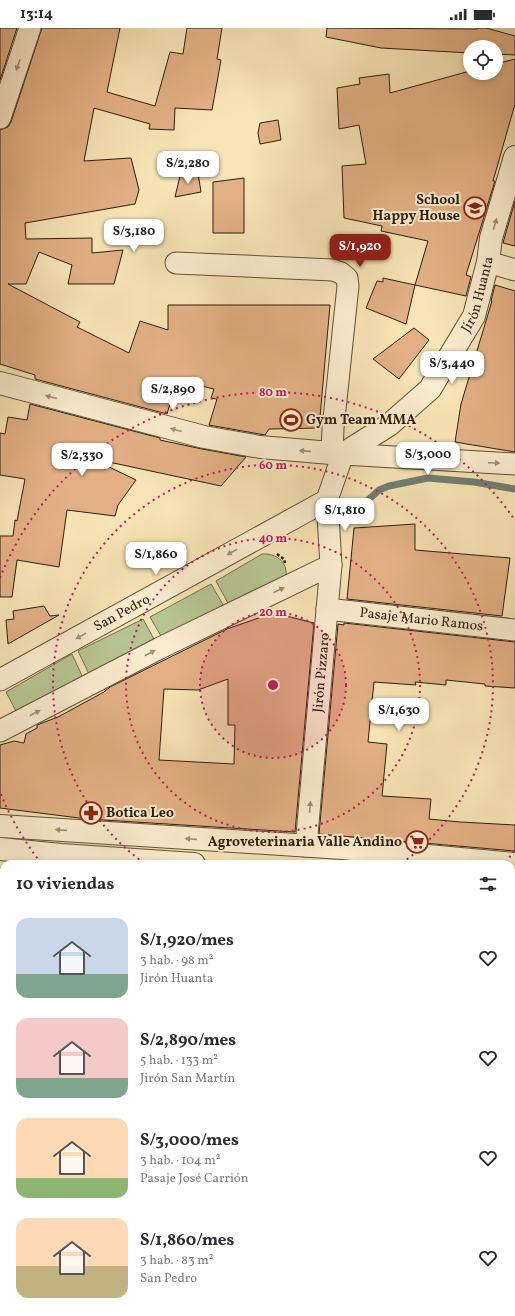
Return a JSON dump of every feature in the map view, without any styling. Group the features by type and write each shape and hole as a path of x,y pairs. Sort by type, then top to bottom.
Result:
{"street":[{"path":"0,118 30,28"},
{"name":"Jirón Huanta","path":"338,454 389,425 430,389 474,316 488,262 491,238 515,157"},
{"path":"488,262 515,270"},
{"path":"176,263 333,270 341,273 346,278 348,286 333,428 338,454 327,500"},
{"path":"0,383 204,437 260,447 338,454 515,464"},
{"name":"Jirón Pizzaro","path":"306,846 331,565 327,500"},
{"name":"San Pedro","path":"0,680 327,500"},
{"path":"0,731 160,648 331,565"},
{"name":"Pasaje Mario Ramos","path":"328,609 515,630"},
{"path":"0,826 395,852 475,860"},
{"path":"0,849 135,860"}],"green space":[{"path":"262,554 274,556 281,560 285,567 285,580 229,605 216,581"},
{"path":"211,584 225,608 161,636 150,617"},
{"path":"143,619 154,639 89,674 78,651"},
{"path":"72,654 83,678 17,713 6,692"}],"building":[{"path":"0,28 17,28 0,80"},
{"path":"42,28 120,28 107,92 155,106 170,52 183,54 187,28 222,28 217,59 221,60 212,110 175,108 174,130 149,129 150,124 94,108 84,161 131,158 139,190 135,204 25,223 26,239 92,238 92,253 123,250 114,284 68,284 72,265 39,252 26,284 8,284 80,322 77,327 129,353 140,321 168,330 168,305 330,305 319,428 269,429 265,435 209,425 217,399 211,398 214,389 177,380 167,414 35,379 35,375 0,364 0,130 8,127 11,122"},
{"path":"327,28 486,28 515,36 515,55 503,54 503,40 463,40 463,53 381,48 326,37"},
{"path":"515,59 515,104 493,181 495,181 466,275 471,277 466,296 415,285 428,241 381,231 382,226 344,218 342,166 366,164 359,125 339,129 337,88 360,84 359,78 389,74 390,93 463,73 463,80 503,80 503,62"},
{"path":"278,120 281,140 260,144 258,133 260,123"},
{"path":"198,173 201,192 175,197 180,176"},
{"path":"244,178 244,233 213,233 213,182"},
{"path":"515,201 515,246 503,243"},
{"path":"383,278 415,285 406,324 366,308 377,281 383,282"},
{"path":"495,285 515,291 515,452 455,442 461,404 492,301"},
{"path":"414,328 429,340 399,379 373,359"},
{"path":"30,404 160,438 160,440 246,457 221,486 104,461 103,464 136,480 118,505 115,516 67,510 59,567 17,560 12,597 0,597 0,536 13,536 15,520 17,521 25,479 0,475 0,433 5,434 8,417 27,420"},
{"path":"415,524 415,550 510,558 502,616 347,599 354,528"},
{"path":"44,606 50,616 59,615 8,644 6,620 14,619 13,611"},
{"path":"267,615 282,615 314,623 295,832 87,819 0,808 0,745 14,741 24,743 26,734 37,728 37,725 58,717 104,692 110,687 227,629","holes":["228,679 228,725 235,725 234,764 159,760 164,689 198,690"]},
{"path":"344,623 515,642 515,688 485,686 485,684 446,680 446,685 415,682 416,685 374,682 368,742 387,744 382,796 431,799 429,819 515,825 515,851 319,834 338,624 344,625"}],"waterway":[{"path":"367,501 379,490 389,486 428,478 474,482 515,489"}],"place":[{"name":"School Happy House","path":"475,208"},
{"name":"Gym Team MMA","path":"291,420"},
{"name":"Botica Leo","path":"91,813"},
{"name":"Agroveterinaria Valle Andino","path":"417,842"}]}
